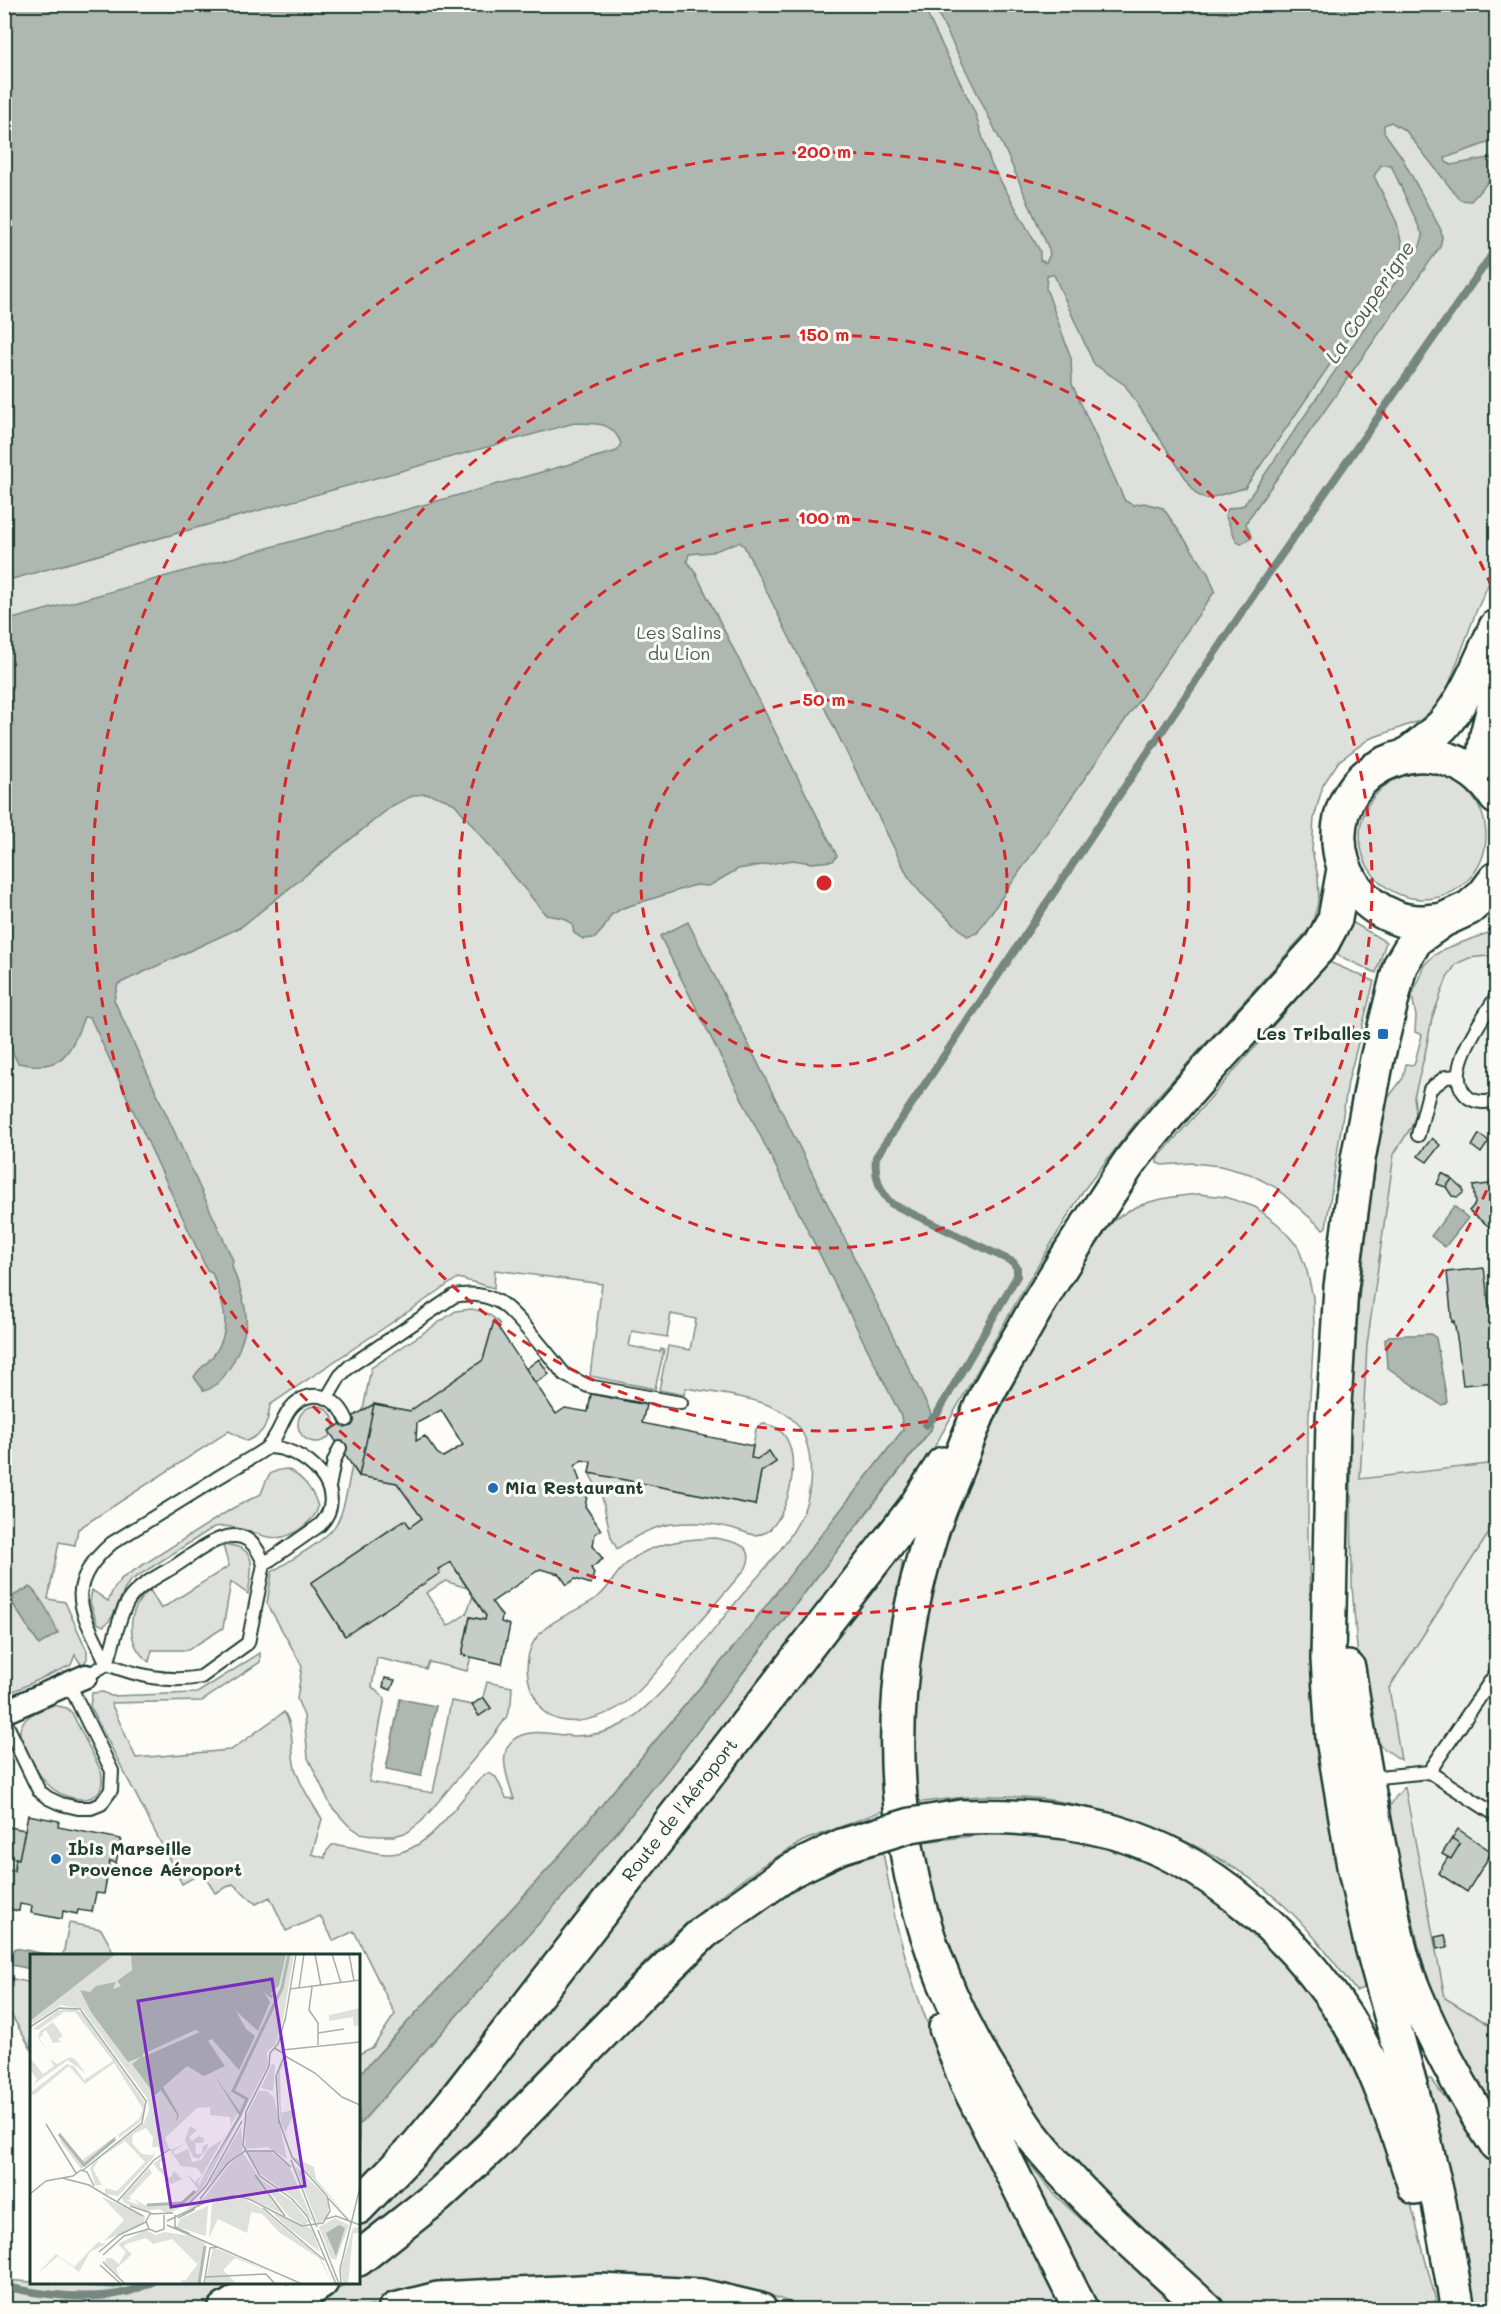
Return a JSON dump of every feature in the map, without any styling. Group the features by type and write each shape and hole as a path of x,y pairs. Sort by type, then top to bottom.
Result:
{"main road":[{"path":"1407,755 1433,734 1451,714 1461,699 1497,627"},
{"path":"1491,787 1487,735 1497,699"},
{"path":"1443,920 1419,922 1395,918 1374,907 1356,890 1344,869 1338,845 1340,820 1348,797 1364,777 1383,763 1407,755 1434,755 1460,763 1491,787"},
{"path":"1080,2310 967,2083 949,2038 934,1988 900,1808 897,1720 908,1622 932,1529 985,1399 1057,1271 1133,1157 1321,945 1335,919 1344,869"},
{"path":"1458,2310 1436,2192 1418,2114 1370,1940 1350,1843 1333,1739 1329,1624 1333,1421 1339,1311 1358,1159 1377,1059 1400,966 1416,939 1443,920 1469,908 1497,879"},
{"name":"Route de l'Aéroport","path":"360,2205 418,2145 455,2100 914,1509 985,1399"},
{"path":"1332,1557 1365,1779 1407,1975 1476,2114 1497,2144"},
{"path":"360,2257 438,2196 492,2147 641,1993 704,1932 790,1871 842,1846 911,1825 960,1817 1020,1816 1063,1821 1115,1833 1159,1850 1210,1878 1261,1915 1307,1965 1347,2019 1378,2080 1400,2138 1452,2310"},
{"path":"916,1900 942,1979 963,2025 1025,2126 1065,2175 1118,2230 1206,2310"},
{"path":"225,2310 268,2284"},
{"path":"278,2310 319,2284"},
{"path":"395,2310 438,2300 600,2290 701,2296 760,2310"},
{"path":"465,2310 528,2294"}],"street":[{"path":"4,1712 78,1680"}],"lane":[{"path":"1497,997 1464,1051 1459,1076 1464,1093 1472,1100 1482,1102 1497,1100"},
{"path":"1418,1135 1430,1089 1446,1077 1459,1076"},
{"path":"327,1398 340,1376 350,1366 454,1296 464,1294 486,1297 499,1302 508,1309 565,1375 576,1382 681,1403"},
{"path":"4,1719 39,1791 48,1798 78,1808 91,1808 101,1804 111,1790 112,1771 78,1680 107,1664 126,1604 139,1588 218,1538 227,1536 246,1538 255,1544 264,1564 248,1643 201,1677 153,1678 130,1673 107,1664 79,1602 80,1590 87,1571 96,1556 112,1543 267,1447 289,1409 297,1401 317,1395 327,1398 336,1403 347,1420"},
{"path":"267,1447 278,1447 301,1456 325,1478 329,1489"},
{"path":"264,1564 325,1520 330,1506 329,1489 334,1461 340,1448"},
{"path":"1429,1772 1497,1673"},
{"path":"1365,1779 1429,1772 1497,1815"}],"shaded area":[{"path":"1496,955 1496,1463 1360,1480 1367,1345 1394,1154 1412,1126 1416,1114 1414,1097 1432,1018 1447,978 1456,964 1469,958"},
{"path":"1496,1522 1496,2029 1445,1998 1389,1688"}],"green space":[{"name":"Les Salins du Lion","path":"5,5 1496,5 1496,567 1476,612 1448,687 1436,707 1419,721 1369,739 1339,761 1323,785 1314,818 1312,851 1318,876 1319,900 1311,927 1148,1107 1083,1191 1022,1292 910,1490 458,2068 401,2138 360,2182 360,2124 573,1885 666,1772 931,1430 929,1412 916,1398 882,1377 902,1417 903,1430 737,1643 549,1868 360,2074 360,2054 373,2047 395,2014 354,1931 334,1941 320,1916 286,1931 270,1897 256,1904 233,1884 215,1893 203,1872 182,1884 90,1706 92,1693 103,1692 111,1696 197,1693 260,1653 260,1662 202,1701 111,1703 136,1758 231,1750 284,1712 290,1725 297,1775 322,1819 312,1854 325,1858 326,1852 332,1845 384,1854 404,1851 416,1846 436,1829 477,1782 488,1773 496,1777 506,1798 514,1799 505,1768 505,1753 508,1746 519,1736 527,1733 543,1733 581,1736 618,1727 638,1714 668,1684 774,1558 798,1523 807,1499 810,1463 805,1439 793,1420 783,1412 757,1401 686,1388 684,1395 659,1390 668,1346 690,1350 696,1319 671,1314 667,1337 632,1331 629,1346 660,1352 661,1349 664,1350 655,1389 590,1376 602,1284 495,1270 494,1288 458,1278 270,1405 268,1418 258,1435 247,1441 229,1431 78,1529 75,1545 59,1542 48,1599 65,1602 87,1651 87,1659 82,1666 75,1655 71,1665 5,1695"},
{"path":"1423,773 1447,778 1468,791 1481,812 1486,836 1481,860 1468,881 1447,894 1423,899 1399,894 1378,881 1365,860 1360,836 1365,812 1378,791 1399,778"},
{"path":"1352,922 1386,942 1376,973 1337,955"},
{"path":"1496,930 1496,955 1469,958 1456,964 1447,978 1432,1018 1414,1097 1416,1114 1412,1126 1394,1154 1367,1345 1360,1479 1496,1463 1496,1522 1389,1688 1401,1760 1367,1737 1352,1587 1350,1373 1385,1102 1403,1078 1406,1064 1414,1065 1422,1035 1415,1032 1416,1016 1412,996 1424,965 1433,956 1444,949"},
{"path":"1329,962 1374,981 1348,1082 1326,1227 1323,1229 1275,1187 1250,1174 1220,1166 1193,1163 1162,1165 1157,1163 1157,1159"},
{"path":"1199,1194 1226,1197 1255,1207 1279,1225 1298,1247 1313,1297 1314,1330 1308,1432 1308,1538 1314,1694 1368,1986 1356,1991 1310,1933 1279,1901 1216,1857 1181,1839 1104,1811 1027,1797 962,1797 916,1803 915,1711 925,1624 948,1533 981,1449 1036,1342 1078,1267 1102,1232 1120,1216 1140,1205"},
{"path":"471,1309 487,1314 500,1324 498,1327 494,1322 483,1360 410,1411 374,1404 363,1410 371,1368 456,1311"},
{"path":"316,1406 329,1411 334,1424 329,1437 316,1442 303,1437 298,1424 303,1411"},
{"path":"763,1424 777,1429 787,1439 792,1454 790,1489 784,1507 767,1532 754,1535 717,1525 672,1524 643,1533 617,1549 611,1537 602,1497 589,1473 755,1505 761,1472 776,1462 769,1451 757,1459 751,1458 756,1429"},
{"path":"352,1466 359,1476 397,1483 422,1518 410,1527 404,1520 311,1583 344,1635 439,1573 438,1569 451,1562 467,1588 445,1581 426,1593 448,1626 466,1614 473,1596 486,1616 485,1620 470,1617 462,1655 471,1657 467,1671 429,1662 426,1669 377,1658 372,1687 385,1698 369,1782 433,1793 451,1701 472,1705 479,1716 491,1708 483,1697 487,1682 512,1687 511,1704 506,1718 493,1736 422,1821 408,1832 394,1836 360,1833 348,1825 331,1806 308,1758 304,1716 297,1699 302,1666 267,1603 272,1572 326,1536 338,1521 345,1501"},
{"path":"287,1469 307,1485 318,1507 315,1515 304,1526 281,1538 227,1526 214,1527 130,1581 111,1619 103,1626 97,1623 90,1602 92,1590 108,1601 122,1578 233,1508 261,1494 271,1473"},
{"path":"715,1538 736,1543 746,1549 749,1560 746,1568 640,1690 619,1707 586,1720 563,1721 543,1711 530,1686 527,1671 530,1649 539,1635 554,1622 599,1596 622,1568 642,1553 678,1541"},
{"path":"223,1546 238,1547 249,1556 251,1569 248,1594 231,1582 223,1628 188,1650 152,1650 149,1662 141,1654 132,1636 133,1616 142,1598 150,1590 161,1609 229,1566"},
{"path":"896,1559 902,1561 887,1657 883,1749 885,1810 803,1841 760,1867 711,1903 666,1941 444,2168 360,2237 360,2224 403,2180"},
{"path":"53,1705 67,1708 72,1713 101,1771 100,1791 87,1799 69,1797 47,1784 34,1766 23,1744 20,1731 24,1721 31,1715"},
{"path":"1405,1787 1445,1998 1496,2029 1496,2123 1434,2004 1424,1968 1388,1816 1394,1800"},
{"path":"997,1833 1032,1834 1082,1841 1125,1854 1177,1876 1216,1901 1286,1960 1343,2031 1407,2188 1438,2309 1228,2309 1149,2240 1078,2169 1031,2106 1009,2073 990,2038 957,1967 940,1920 932,1887 923,1842"},
{"path":"883,1852 896,1924 913,1983 936,2047 1066,2309 807,2309 770,2295 708,2283 615,2275 541,2277 468,2285 359,2309 302,2310 345,2284 360,2284 360,2275 386,2259 485,2175 705,1952 761,1908 807,1882 846,1864"},
{"path":"69,1923 101,1929 114,1954 63,1954"},
{"path":"5,1977 30,1983 30,2047 5,2004"},
{"path":"1425,2079 1431,2079 1496,2163 1496,2309 1476,2309 1424,2083"},
{"path":"1025,2158 1056,2196 1178,2309 1092,2309 1018,2163"},
{"path":"4,2280 30,2282 30,2284 115,2288 126,2284 242,2284 226,2295 196,2309 5,2310"}],"water":[{"name":"Les Salins du Lion","path":"5,4 916,5 926,12 975,113 991,164 1040,251 1040,260 1046,263 1050,254 1048,247 1006,152 934,5 1496,5 1496,140 1445,158 1446,162 1451,165 1494,157 1496,158 1496,173 1471,201 1460,200 1406,131 1391,122 1384,125 1384,132 1401,156 1441,230 1440,247 1249,518 1246,524 1252,538 1241,544 1237,542 1225,515 1228,509 1244,505 1420,246 1423,236 1391,165 1381,165 1374,176 1397,223 1402,246 1397,267 1245,488 1206,499 1196,494 1125,385 1094,364 1054,275 1047,275 1046,288 1071,358 1072,384 1125,501 1134,505 1144,503 1163,508 1208,573 1215,591 977,933 967,936 920,892 908,876 744,546 739,542 712,552 689,554 687,561 694,570 837,856 833,861 811,863 793,860 738,869 709,886 695,885 623,908 611,915 595,938 583,939 574,933 572,924 564,918 546,915 455,804 437,796 417,795 392,806 241,927 118,984 114,1000 233,1260 232,1266 244,1303 246,1325 240,1348 221,1380 204,1391 194,1377 213,1356 224,1335 223,1304 212,1272 207,1270 90,1017 84,1017 69,1050 55,1063 33,1065 18,1063 5,1037 5,621 617,451 621,443 613,430 608,427 574,423 5,581"},
{"path":"688,922 930,1411 933,1424 666,1772 573,1885 360,2124 360,2074 549,1868 737,1643 903,1430 901,1416 660,936"},
{"path":"1454,1206 1468,1218 1445,1247 1431,1236"},
{"path":"1431,1334 1436,1338 1447,1401 1441,1405 1387,1367 1385,1339 1389,1336"},
{"path":"30,1587 46,1608 58,1633 39,1645 13,1604 13,1596"},
{"path":"400,1699 436,1706 421,1776 386,1769"},
{"path":"15,1948 46,1954 30,1954 30,1969 12,1965 9,1956"}],"building":[{"path":"1479,1134 1489,1141 1481,1153 1472,1146"},
{"path":"1432,1138 1440,1145 1427,1162 1418,1156"},
{"path":"1442,1173 1452,1179 1446,1187 1437,1184"},
{"path":"1495,1176 1496,1232 1469,1211 1475,1204 1473,1186 1489,1184"},
{"path":"1452,1179 1463,1189 1463,1193 1458,1197 1452,1196 1446,1187"},
{"path":"1484,1268 1489,1306 1496,1305 1496,1343 1492,1344 1496,1382 1463,1385 1454,1321 1452,1322 1447,1272"},
{"name":"Mia Restaurant","path":"494,1321 556,1414 565,1408 588,1412 591,1394 646,1405 642,1423 753,1446 751,1458 757,1459 769,1451 776,1462 761,1472 755,1505 589,1473 591,1462 582,1460 575,1466 580,1482 588,1492 585,1506 601,1530 595,1534 593,1546 603,1559 591,1568 594,1573 591,1584 575,1579 567,1585 559,1574 540,1569 492,1602 502,1616 501,1622 510,1625 502,1664 462,1655 470,1617 485,1620 486,1616 451,1562 438,1569 440,1573 345,1636 311,1583 405,1520 410,1527 422,1518 397,1483 359,1476 374,1404 410,1411 483,1360","holes":["441,1410 463,1445 443,1457 437,1453 425,1436 416,1441 417,1423"]},
{"path":"539,1359 549,1374 535,1383 526,1369"},
{"path":"374,1404 359,1476 329,1431"},
{"path":"385,1678 395,1680 391,1690 383,1687"},
{"path":"483,1697 491,1708 479,1716 472,1705"},
{"path":"28,1815 59,1821 58,1827 121,1839 116,1863 110,1861 104,1894 96,1893 92,1912 78,1910 77,1914 63,1911 62,1919 31,1913 32,1906 20,1904 19,1911 4,1908 4,1869 14,1871 16,1858 19,1859"},
{"path":"4,1826 25,1830 19,1859 4,1856"},
{"path":"1458,1829 1492,1852 1467,1892 1438,1873 1448,1857 1451,1859 1460,1844 1452,1838"},
{"path":"1452,1838 1460,1844 1451,1859 1442,1854"},
{"path":"1445,1935 1448,1947 1437,1949 1435,1937"}],"waterway":[{"path":"926,1425 937,1414 1017,1276 1017,1268 1013,1262 892,1204 878,1182 876,1157 1261,584 1496,249"},
{"path":"4,2286 49,2294 97,2296 129,2291 148,2284"}],"place":[{"name":"Les Triballes","path":"1383,1034"},
{"name":"Mia Restaurant","path":"493,1488"},
{"name":"Ibis Marseille Provence Aéroport","path":"56,1859"}],"water label":[{"name":"La Couperigne","path":"1370,302"}]}
